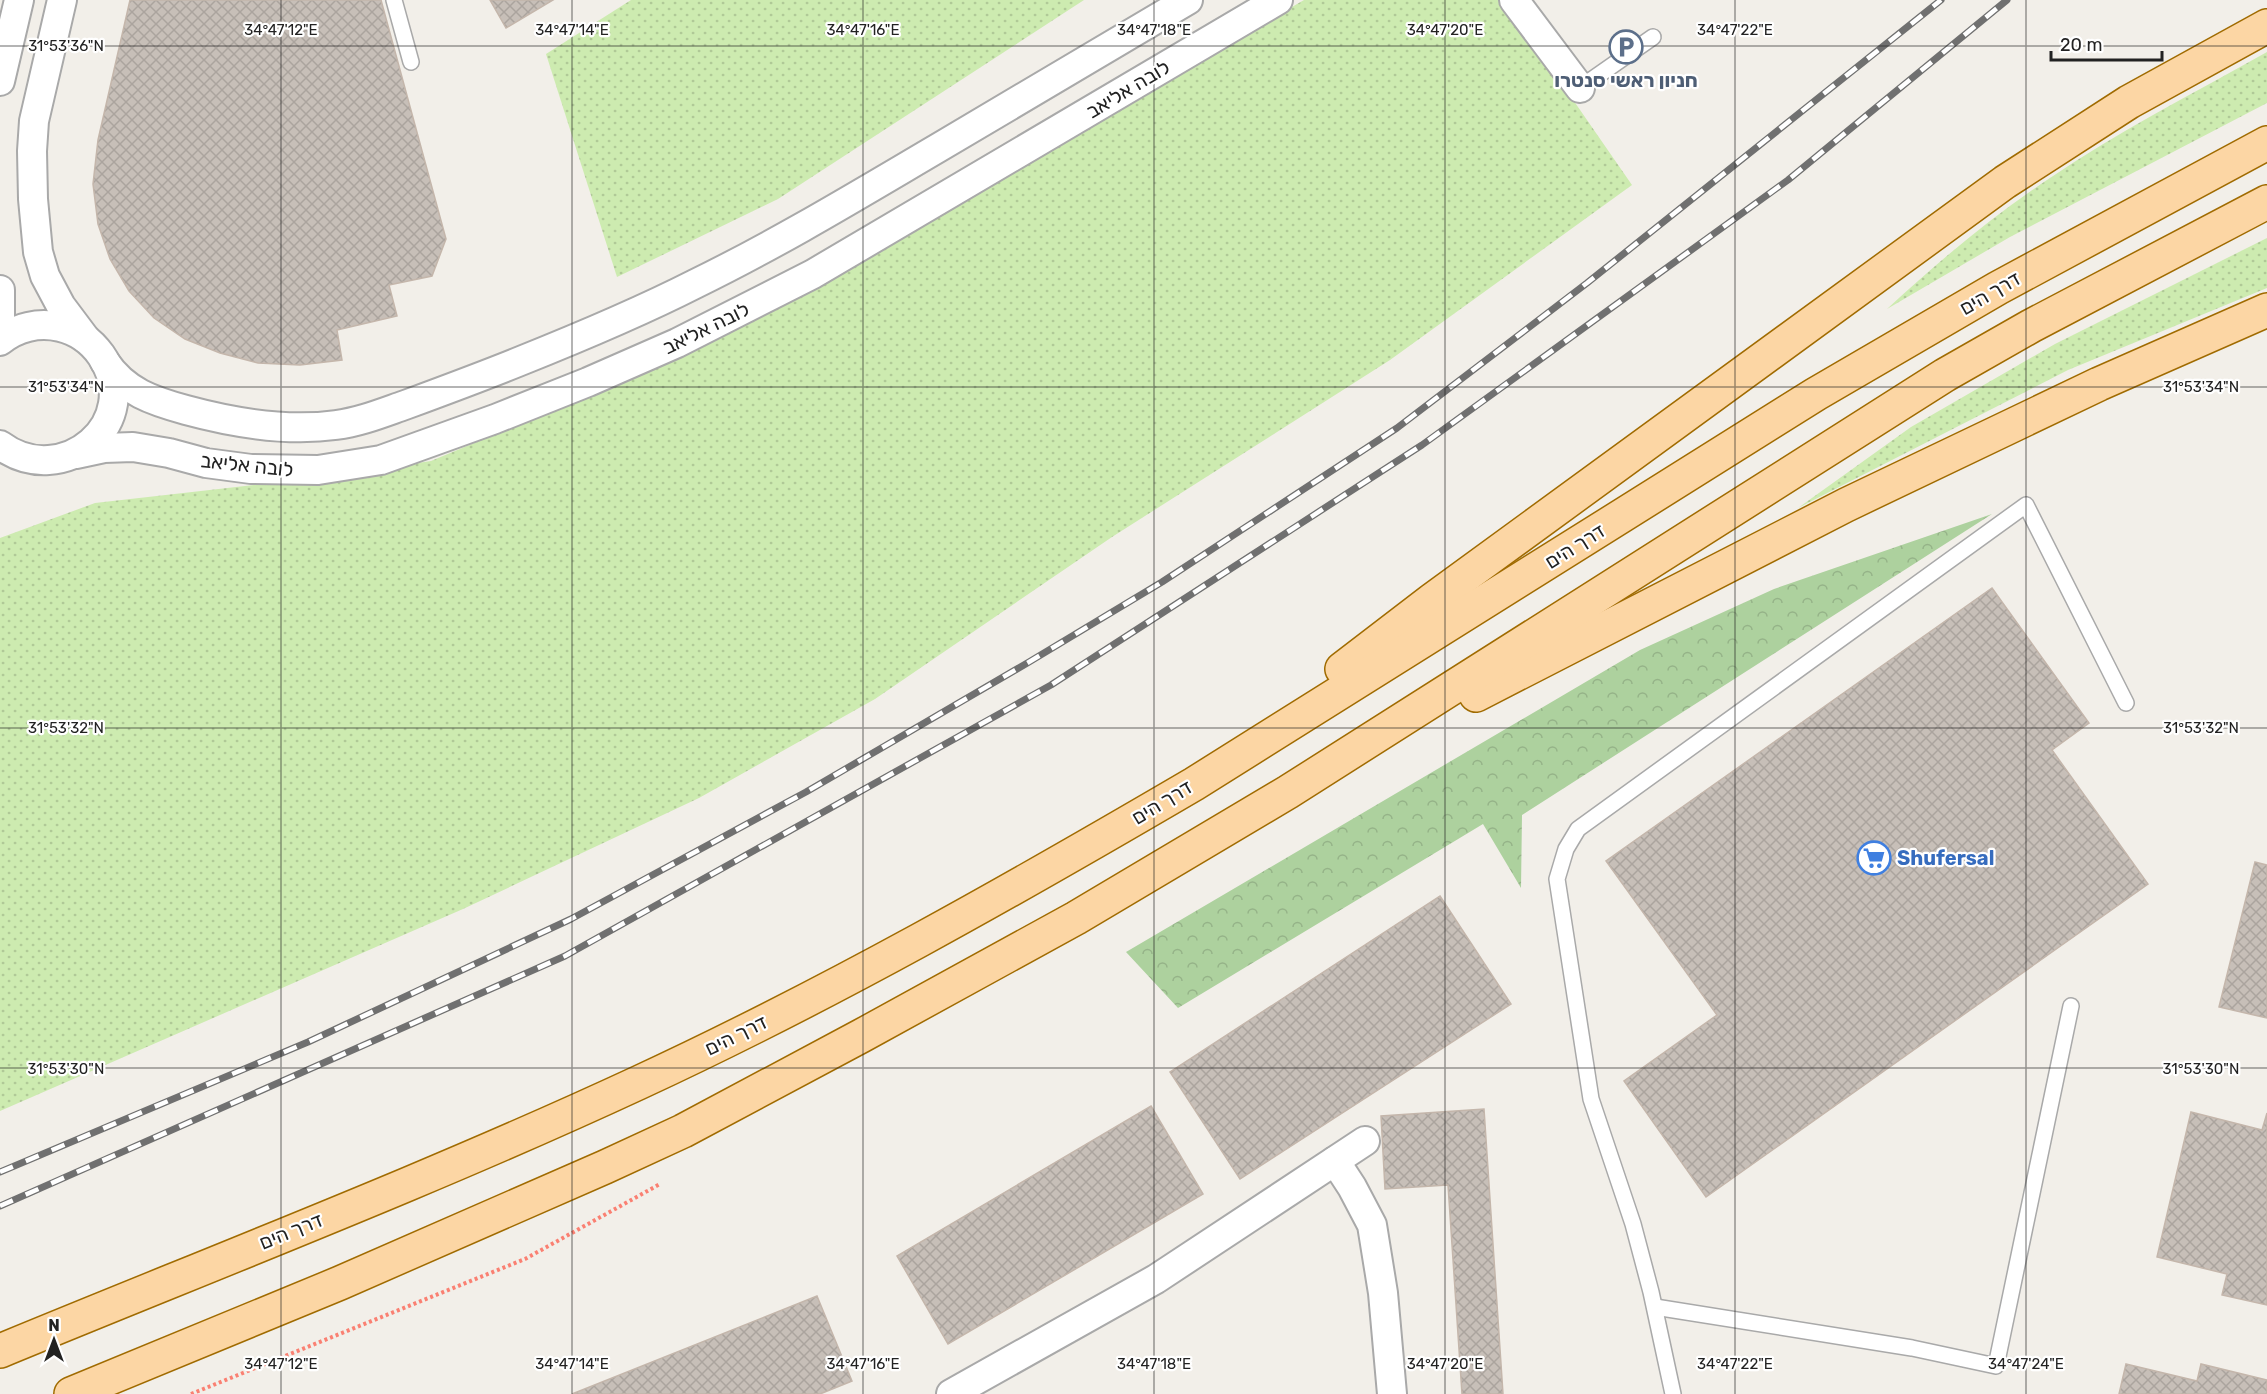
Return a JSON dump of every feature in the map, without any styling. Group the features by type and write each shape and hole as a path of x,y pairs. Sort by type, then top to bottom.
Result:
{"main road":[{"path":"1194,784 1432,600 2005,182 2129,102 2267,26"},
{"name":"דרך הים","path":"0,1351 426,1175 639,1082 862,971 1194,784 1816,394 1998,288 2267,143"},
{"path":"71,1394 340,1283 683,1131 1076,918 1288,792 1945,375 2041,321 2267,202"},
{"path":"1288,792 1846,505 2178,348 2267,310"}],"street":[{"path":"0,81 19,0"},
{"name":"לובה אליאב","path":"62,0 34,121 32,151 32,191 38,252 45,276 61,306 118,380 138,393 173,406 227,419 298,428 336,425 373,416 469,382 606,326 705,279 833,210 1188,0"},
{"name":"לובה אליאב","path":"0,466 52,461 104,448 133,447 169,453 206,463 251,469 318,470 381,459 505,416 677,343 813,274 1278,0"},
{"path":"1514,0 1580,88"},
{"path":"0,290 0,319"},
{"path":"0,341 19,329 38,325 67,329 85,338"},
{"path":"76,454 98,436 104,428 111,409 112,380 105,362"},
{"path":"0,445 17,456 44,461"},
{"path":"951,1394 1156,1279 1365,1141"},
{"path":"1335,1161 1372,1225 1383,1293 1392,1394"}],"lane":[{"path":"394,0 411,62"},
{"path":"1580,88 1653,37"},
{"path":"1674,1394 1655,1307 1633,1224 1591,1099 1557,879 1566,849 1578,829 2026,505 2126,703"},
{"path":"1655,1307 1912,1348 1996,1366 2071,1006"}],"green space":[{"path":"631,0 1084,0 778,199 617,277 546,54"},
{"path":"1304,0 1504,0 1632,185 1390,360 1112,537 875,699 699,798 463,909 0,1111 0,538 95,503 307,479 431,461 644,372 840,270"},
{"path":"2267,52 2267,103 2010,237 1887,309 1966,240 2050,178 2130,128"},
{"path":"2267,238 2267,288 2068,370 1798,508 1911,427 2055,344"},
{"path":"1992,514 1522,815 1521,888 1483,824 1178,1008 1126,952 1640,650 1774,589"}],"building":[{"path":"130,0 381,0 446,239 432,276 389,285 397,316 337,330 342,360 300,365 258,363 220,353 185,339 154,318 129,291 110,259 98,224 93,184 98,140"},
{"path":"490,0 553,0 506,28"},
{"path":"1992,588 2089,723 2052,750 2148,884 1706,1197 1624,1081 1717,1015 1606,861"},
{"path":"2255,862 2267,865 2267,1018 2219,1007"},
{"path":"1440,896 1511,1004 1240,1179 1170,1072"},
{"path":"1151,1106 1203,1194 948,1344 897,1256"},
{"path":"1484,1109 1503,1394 1462,1394 1448,1185 1385,1189 1381,1116"},
{"path":"2191,1112 2262,1130 2267,1113 2267,1305 2222,1295 2227,1274 2157,1257"},
{"path":"817,1296 852,1381 820,1394 572,1394"},
{"path":"2126,1364 2197,1381 2201,1364 2267,1380 2267,1394 2119,1394"}],"railway":[{"path":"0,1172 308,1042 571,919 806,792 1162,582 1397,428 1587,283 1941,0"},
{"path":"0,1206 565,956 1051,685 1422,445 1788,180 2007,0"}],"place":[{"name":"חניון ראשי סנטרו","path":"1626,47"},
{"name":"Shufersal","path":"1874,858"}]}
